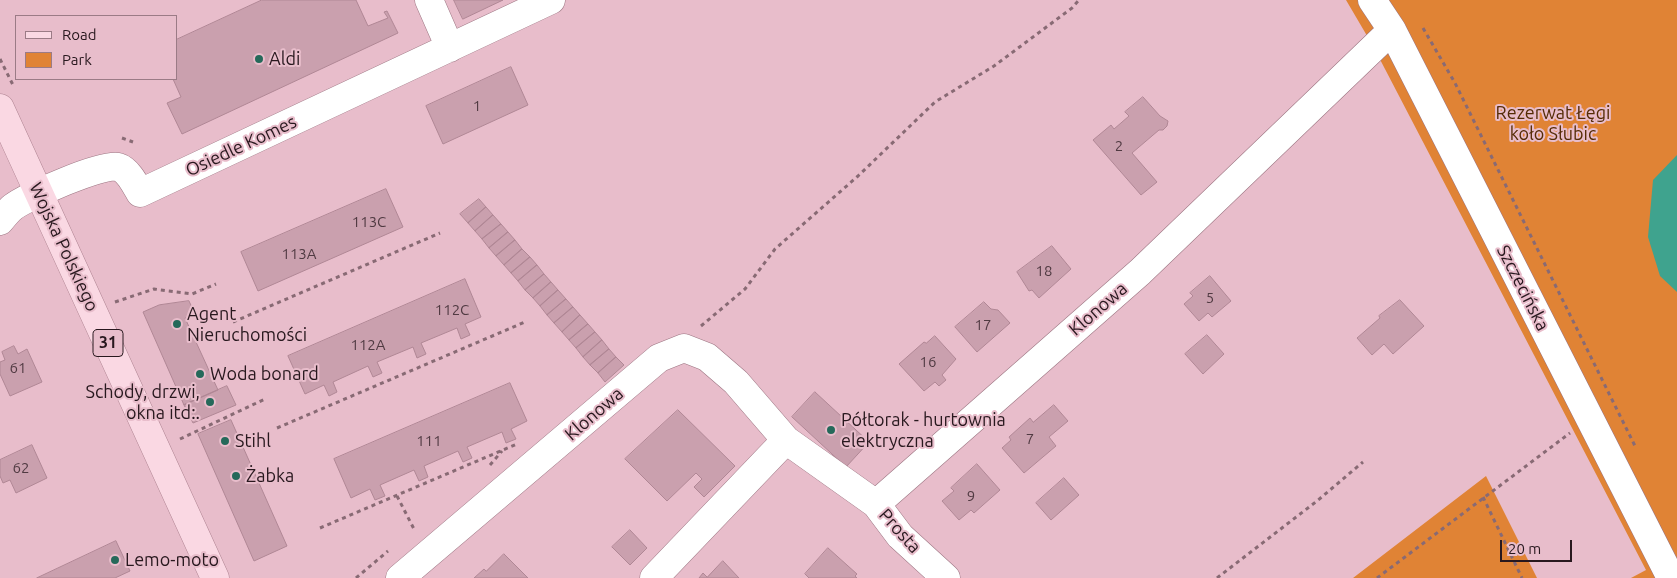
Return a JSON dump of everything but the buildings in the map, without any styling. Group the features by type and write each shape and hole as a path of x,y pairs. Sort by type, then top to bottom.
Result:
{"main road":[{"name":"Wojska Polskiego","path":"0,108 215,578"}],"street":[{"path":"429,0 450,48"},
{"name":"Osiedle Komes","path":"39,193 105,166 118,166 132,179 140,193 551,0"},
{"name":"Szczecińska","path":"1372,0 1392,30 1670,578"},
{"name":"Klonowa","path":"876,504 1140,272 1392,30"},
{"path":"0,221 14,206 39,193"},
{"path":"684,348 707,356 736,382 786,440 876,504"},
{"name":"Klonowa","path":"400,578 432,553 659,358 684,348"},
{"path":"654,578 786,440"},
{"name":"Prosta","path":"876,504 900,536 945,578"}],"path":[{"path":"684,348 695,331 745,289 775,249 858,176 935,102 994,66 1072,8 1079,0"},
{"path":"1420,25 1455,83 1639,452"},
{"path":"122,138 133,142"},
{"path":"233,322 440,233"},
{"path":"113,302 154,289 192,294 216,284"},
{"path":"278,428 525,322"},
{"path":"157,450 265,399"},
{"path":"1377,578 1589,419"},
{"path":"320,528 525,440"},
{"path":"1217,578 1317,501 1363,462"},
{"path":"397,496 414,530 432,553"},
{"path":"1483,497 1522,578"}],"green space":[{"name":"Rezerwat Łęgi koło Słubic","path":"1346,0 1677,0 1677,578 1631,578 1646,570 1373,46"},
{"path":"1486,476 1537,578 1353,578"}],"shaded area":[{"path":"1677,155 1677,292 1660,276 1648,237 1653,180"}],"place":[{"name":"Aldi","path":"259,59"},
{"name":"Agent Nieruchomości","path":"177,324"},
{"name":"Woda bonard","path":"200,374"},
{"name":"Schody, drzwi, okna itd:.","path":"210,402"},
{"name":"Półtorak - hurtownia elektryczna","path":"831,430"},
{"name":"Stihl","path":"225,441"},
{"name":"Żabka","path":"236,476"},
{"name":"Lemo-moto","path":"115,560"}]}
